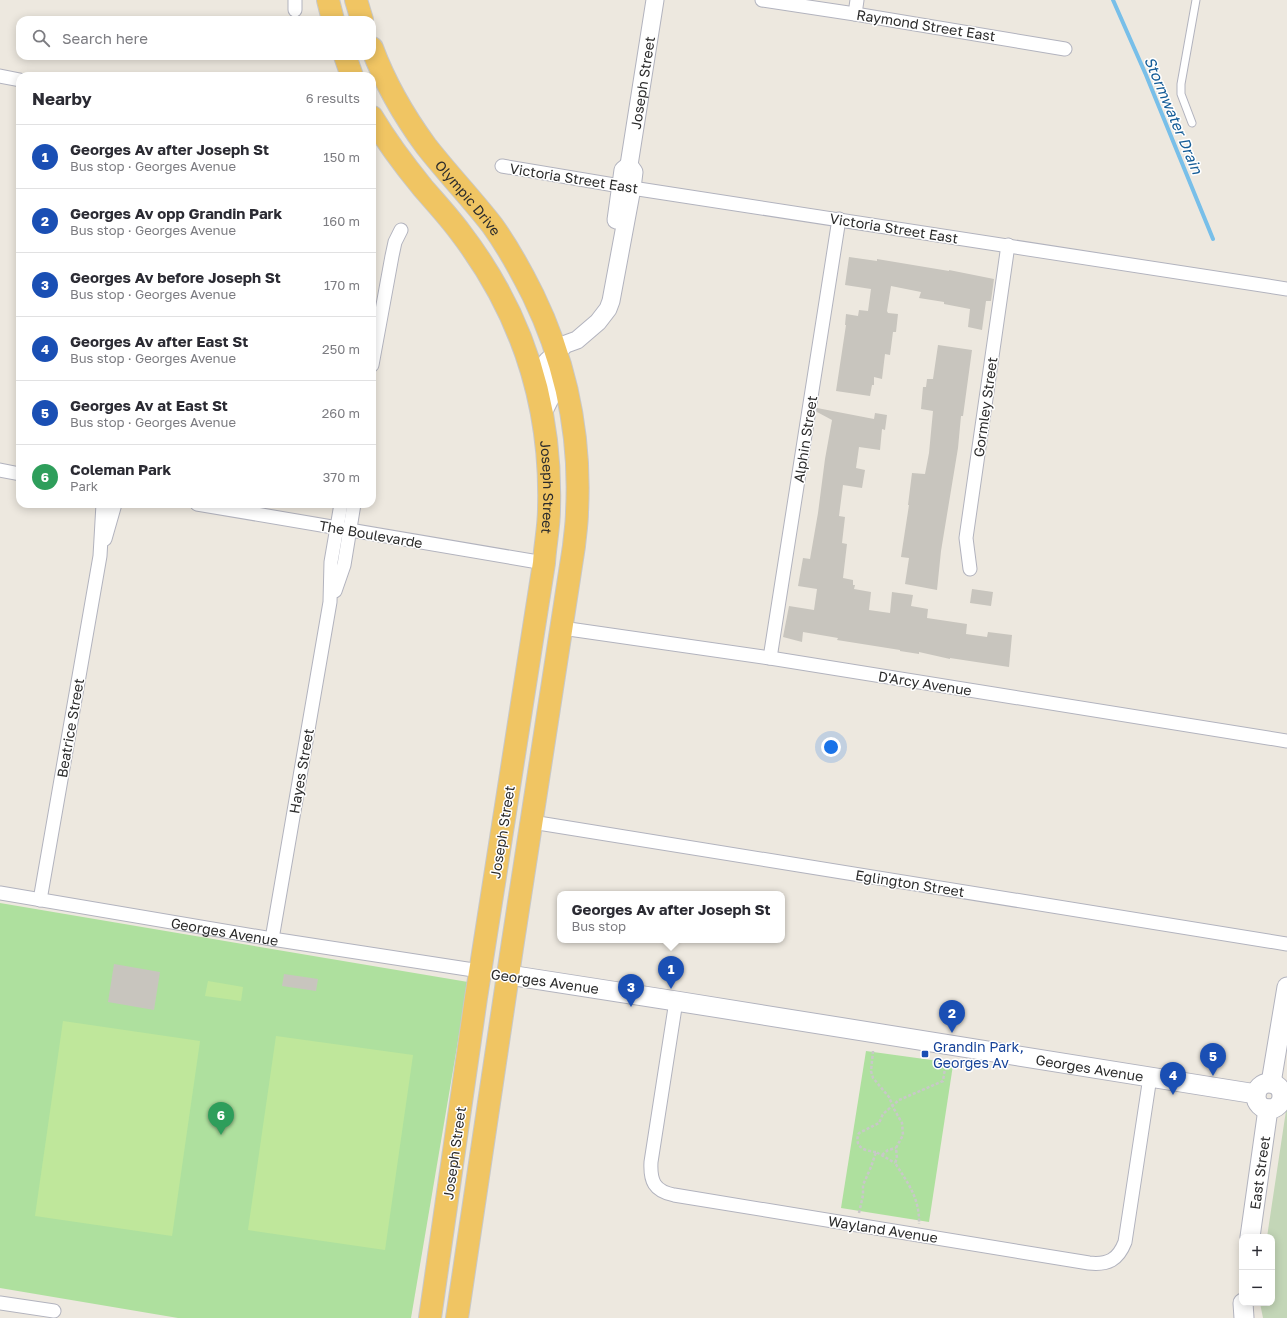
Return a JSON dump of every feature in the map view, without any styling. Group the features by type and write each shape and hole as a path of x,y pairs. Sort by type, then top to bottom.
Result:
{"highway":[{"path":"328,0 332,16"},
{"path":"356,0 361,16"},
{"name":"Olympic Drive","path":"376,58 384,78 416,131 433,154 488,220 509,250 540,311 561,348"},
{"path":"346,60 351,72"},
{"name":"Olympic Drive","path":"376,124 401,159 471,247 502,297 531,365 542,415"},
{"name":"Joseph Street","path":"457,1318 574,546 578,491 574,431 565,383 561,348"},
{"name":"Joseph Street","path":"430,1318 480,971 544,563 549,510 548,469 542,415"},
{"name":"Georges Avenue","path":"480,971 509,975"}],"main road":[{"name":"Georges Avenue","path":"509,975 1256,1094"},
{"path":"1271,1083 1287,987"},
{"path":"1271,1083 1278,1088 1282,1096 1279,1104 1274,1108 1268,1109 1260,1106 1256,1098 1256,1094 1262,1085 1271,1083"},
{"name":"East Street","path":"1250,1234 1268,1109"},
{"path":"1242,1306 1244,1318"}],"street":[{"name":"Joseph Street","path":"542,415 550,399 546,364 547,361 561,348 577,340 598,322 608,309 611,301 615,254 626,187 634,172 629,165 655,0"},
{"name":"Raymond Street East","path":"762,0 1066,49"},
{"path":"855,14 857,0"},
{"path":"0,76 16,79"},
{"name":"Victoria Street East","path":"502,166 626,187 1287,289"},
{"name":"Alphin Street","path":"770,658 840,219"},
{"path":"376,344 392,256 401,230"},
{"name":"Gormley Street","path":"970,569 966,538 1008,245"},
{"path":"0,470 16,473"},
{"name":"Beatrice Street","path":"40,900 100,556 103,508"},
{"name":"Beatrice Street","path":"100,556 114,508"},
{"name":"The Boulevarde","path":"220,508 544,563"},
{"name":"Hayes Street","path":"272,939 330,602 331,562 340,508"},
{"name":"Hayes Street","path":"330,602 344,565 353,508"},
{"name":"D'Arcy Avenue","path":"562,628 770,658 1287,741"},
{"name":"Eglington Street","path":"532,822 1287,944"},
{"name":"Georges Avenue","path":"0,893 272,939 480,971"},
{"name":"Wayland Avenue","path":"676,1001 651,1162 651,1176 654,1184 659,1190 667,1194 918,1235 1093,1263 1107,1262 1115,1258 1121,1252 1126,1238 1150,1077"},
{"path":"0,1303 54,1312"}],"lane":[{"path":"1192,122 1181,94 1181,84 1196,0"}],"path":[{"path":"873,1051 871,1071 873,1078 887,1094 903,1126 902,1138 896,1148 897,1158 895,1163"},
{"path":"918,1235 918,1204 909,1185 895,1163 876,1152 863,1149 858,1143 858,1134 879,1123 883,1114 899,1100 943,1081 946,1062"},
{"path":"882,1155 888,1150 896,1148"},
{"path":"857,1225 863,1195 863,1184 876,1152"}],"green space":[{"path":"0,903 468,982 411,1318 178,1318 0,1288"},
{"path":"208,981 243,987 241,1001 205,996"},
{"path":"63,1021 200,1041 172,1236 35,1216"},
{"path":"276,1036 413,1055 385,1250 248,1230"},
{"path":"866,1051 946,1062 953,1065 929,1222 841,1208"},
{"path":"1287,1104 1287,1318 1263,1318 1261,1306 1275,1306 1275,1234 1267,1234"}],"building":[{"path":"849,257 877,261 877,259 949,270 994,279 991,301 986,301 982,330 968,327 970,309 944,304 944,302 919,298 921,292 891,286 887,311 888,313 898,314 896,332 893,332 890,355 885,354 882,379 874,377 874,385 872,385 870,396 836,391 846,325 846,314 858,316 859,310 868,311 871,289 845,285"},
{"path":"938,345 972,350 941,551 937,590 905,584 909,558 901,557 912,473 925,474 929,453 933,411 921,409 923,387 926,387 927,379 933,379"},
{"path":"817,408 874,419 875,413 887,415 885,430 882,429 880,450 859,447 856,468 865,470 862,488 843,485 839,516 845,517 842,543 847,544 843,578 853,580 853,585 855,585 854,589 871,592 869,610 890,613 892,592 913,595 911,606 928,609 927,618 967,624 966,634 987,637 988,632 1012,635 1009,667 950,659 919,652 919,654 900,651 837,640 838,638 803,632 802,642 783,637 789,606 814,610 817,589 798,586 803,558 810,559 832,420 817,412"},
{"path":"972,589 993,592 991,606 970,603"},
{"path":"114,964 160,972 154,1010 108,1002"},
{"path":"284,974 318,979 316,991 282,986"}],"waterway":[{"name":"Stormwater Drain","path":"1113,0 1146,75 1213,239"}],"place":[{"name":"Georges Av after Joseph St","path":"671,989"},
{"name":"Georges Av before Joseph St","path":"631,1007"},
{"name":"Georges Av opp Grandin Park","path":"952,1033"},
{"name":"Grandin Park, Georges Av","path":"925,1054"},
{"name":"Georges Av at East St","path":"1213,1076"},
{"name":"Georges Av after East St","path":"1173,1095"},
{"name":"Coleman Park","path":"221,1135"}]}
